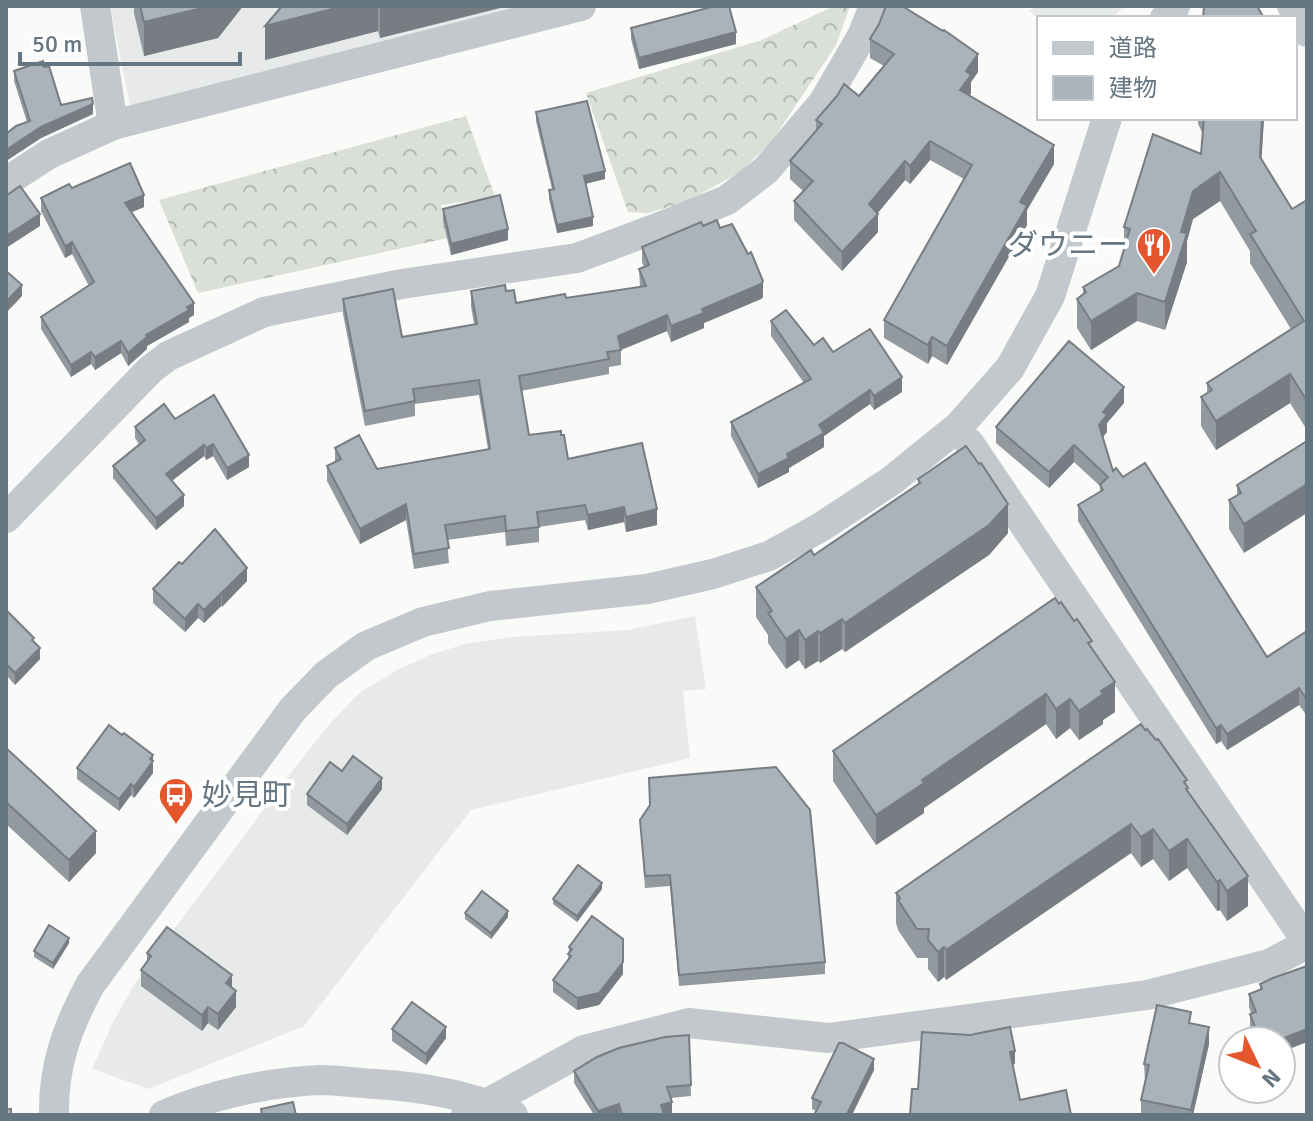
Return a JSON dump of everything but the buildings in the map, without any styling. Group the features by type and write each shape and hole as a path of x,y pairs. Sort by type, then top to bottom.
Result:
{"street":[{"path":"95,6 113,125"},
{"path":"6,182 49,154 113,125 581,6"},
{"path":"6,518 150,370 168,356 264,312 402,284 577,258 727,200 766,170 823,103 862,36 874,6"},
{"path":"1292,6 1307,32"},
{"path":"54,1115 54,1090 61,1053 73,1016 90,985 293,709 326,675 366,646 423,622 490,606 647,589 713,574 769,556 821,527 891,481 959,426 1010,368 1050,296 1106,120"},
{"path":"178,1112 254,1088 320,1080 413,1086 489,1111 584,1050 689,1023 828,1038 1147,995 1269,964 1307,943 969,443"}],"shaded area":[{"path":"110,6 528,6 130,106"},
{"path":"1036,6 1124,6 1115,16 1037,17 1029,11"},
{"path":"695,616 706,689 683,691 690,758 471,810 304,1026 149,1089 92,1069 113,1022 155,954 282,784 327,727 359,693 399,669 465,644 512,637 628,630"}],"green space":[{"path":"834,6 850,6 836,45 772,141 740,172 686,202 648,213 628,212 586,93 762,40"},
{"path":"466,116 495,197 441,205 448,238 198,293 159,200"}],"place":[{"name":"ダウニー","path":"1154,276"},
{"name":"妙見町","path":"176,826"}]}
